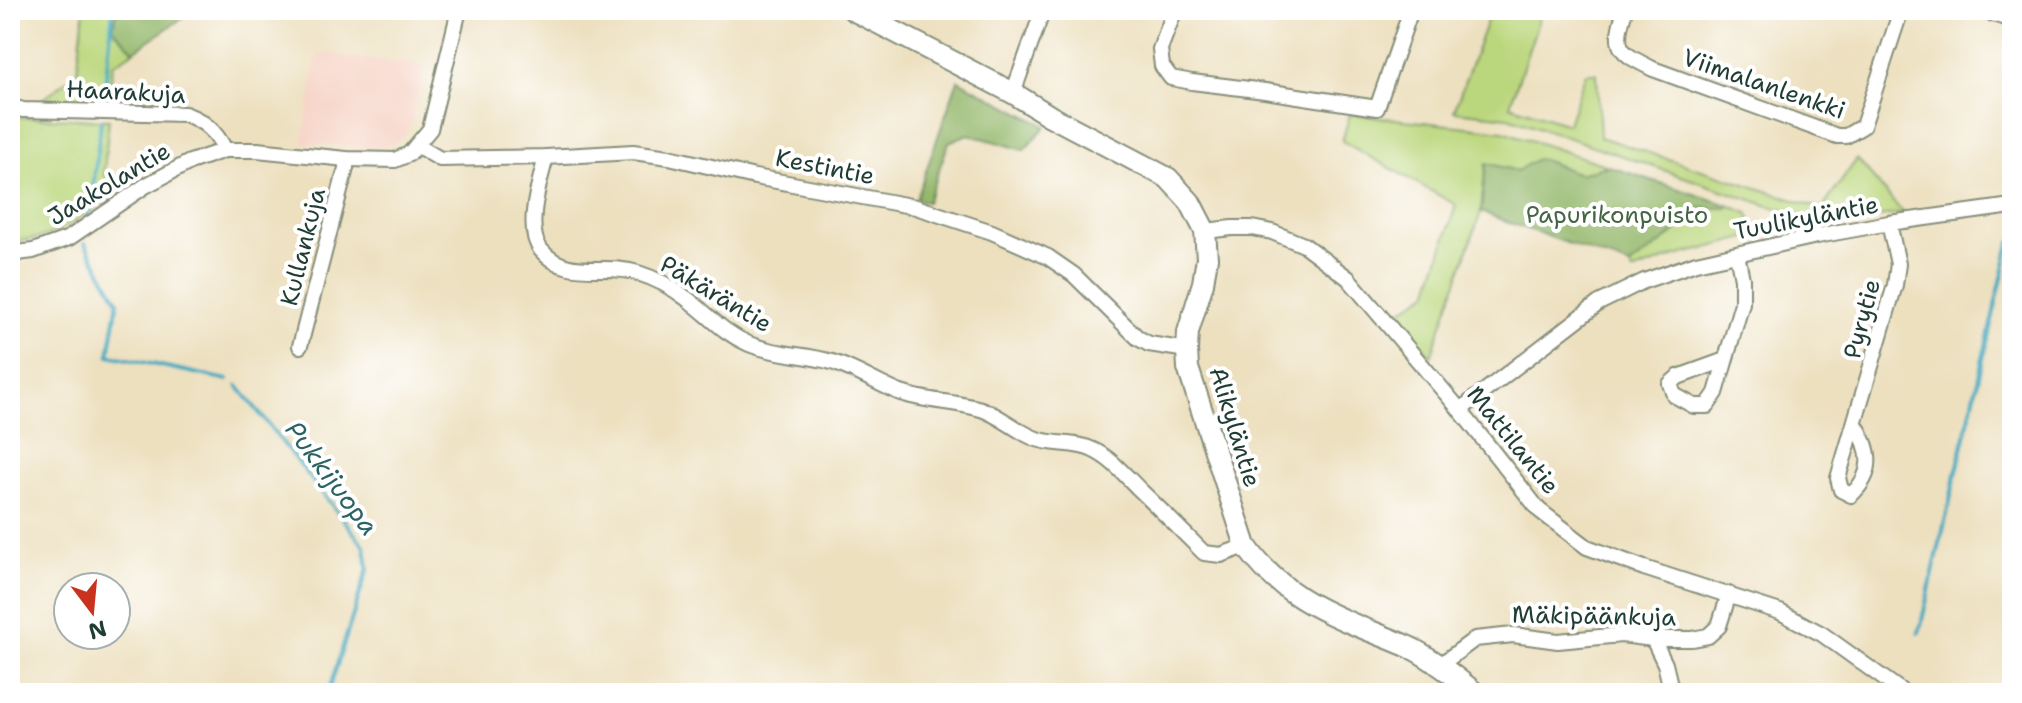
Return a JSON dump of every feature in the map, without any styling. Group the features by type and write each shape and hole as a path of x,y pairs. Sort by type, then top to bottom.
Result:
{"street":[{"path":"418,146 430,129 459,10"},
{"path":"853,10 1168,178 1190,202 1205,231"},
{"path":"1013,93 1043,10"},
{"path":"1175,10 1160,49 1162,66 1171,78 1377,108 1411,10"},
{"name":"Viimalanlenkki","path":"1625,10 1618,31 1625,55 1653,69 1837,136 1846,136 1863,126 1901,10"},
{"path":"1980,10 2012,20"},
{"name":"Haarakuja","path":"10,106 23,110 185,114 202,121 219,137 225,150"},
{"name":"Kestintie","path":"418,146 440,159 633,152 916,207 992,232 1048,257 1074,275 1138,338 1149,344 1187,350"},
{"name":"Jaakolantie","path":"10,254 33,251 69,238 145,186 190,162 225,150 395,160 418,146"},
{"name":"Päkäräntie","path":"546,157 535,200 534,233 538,248 550,259 567,268 636,272 686,297 716,325 747,343 772,352 837,363 912,397 984,410 1034,438 1093,450 1114,464 1204,553 1221,555 1246,546"},
{"name":"Kullankuja","path":"300,346 346,159"},
{"name":"Tuulikyläntie","path":"1460,410 1599,303 1644,281 1696,263 1817,236 2012,206"},
{"name":"Pyrytie","path":"1855,424 1895,285 1898,264 1889,223"},
{"name":"Mattilantie","path":"1205,231 1252,228 1272,232 1304,245 1348,278 1460,410 1539,510 1587,547 1780,612 1822,634 1904,693"},
{"name":"Alikyläntie","path":"1205,231 1207,258 1188,332 1188,368 1246,546 1259,565 1281,585 1312,605 1413,649 1443,667 1475,693"},
{"path":"1725,360 1742,303 1742,279 1737,254"},
{"name":"Mäkipäänkuja","path":"1443,667 1448,659 1475,639 1513,635 1558,641 1621,635 1653,639 1708,636 1719,626 1729,594"},
{"path":"1653,639 1665,664 1672,693"}],"shaded area":[{"path":"317,53 424,66 406,134 388,147 381,148 302,143"}],"green space":[{"path":"84,10 118,10 113,29 134,51 113,65 107,107 36,104 77,73"},
{"path":"118,10 194,10 134,51 112,28"},
{"path":"1491,10 1542,10 1510,105 1568,124 1586,73 1597,73 1600,137 1822,209 1857,159 1903,213 1833,225 1508,117 1454,111"},
{"path":"958,80 1046,126 1024,150 968,134 949,142 927,202 916,199"},
{"path":"1350,114 1503,131 1608,166 1579,174 1538,158 1517,171 1486,163 1481,212 1431,356 1397,313 1428,293 1456,205 1342,141"},
{"path":"10,117 109,120 104,171 113,195 55,232 14,241 10,200"},
{"name":"Papurikonpuisto","path":"1538,158 1579,174 1608,166 1728,205 1727,208 1700,208 1672,235 1630,266 1481,212 1486,163 1517,171"},
{"path":"1728,205 1748,213 1756,233 1754,236 1676,256 1632,272 1630,266 1672,235 1700,208 1726,208"}],"waterway":[{"name":"Pukkijuopa","path":"103,105 113,10"},
{"name":"Pukkijuopa","path":"90,215 101,121"},
{"path":"1919,633 2012,242"},
{"name":"Pukkijuopa","path":"85,243 118,301 109,355 228,380"},
{"name":"Pukkijuopa","path":"238,386 365,547 368,568 328,693"}]}
